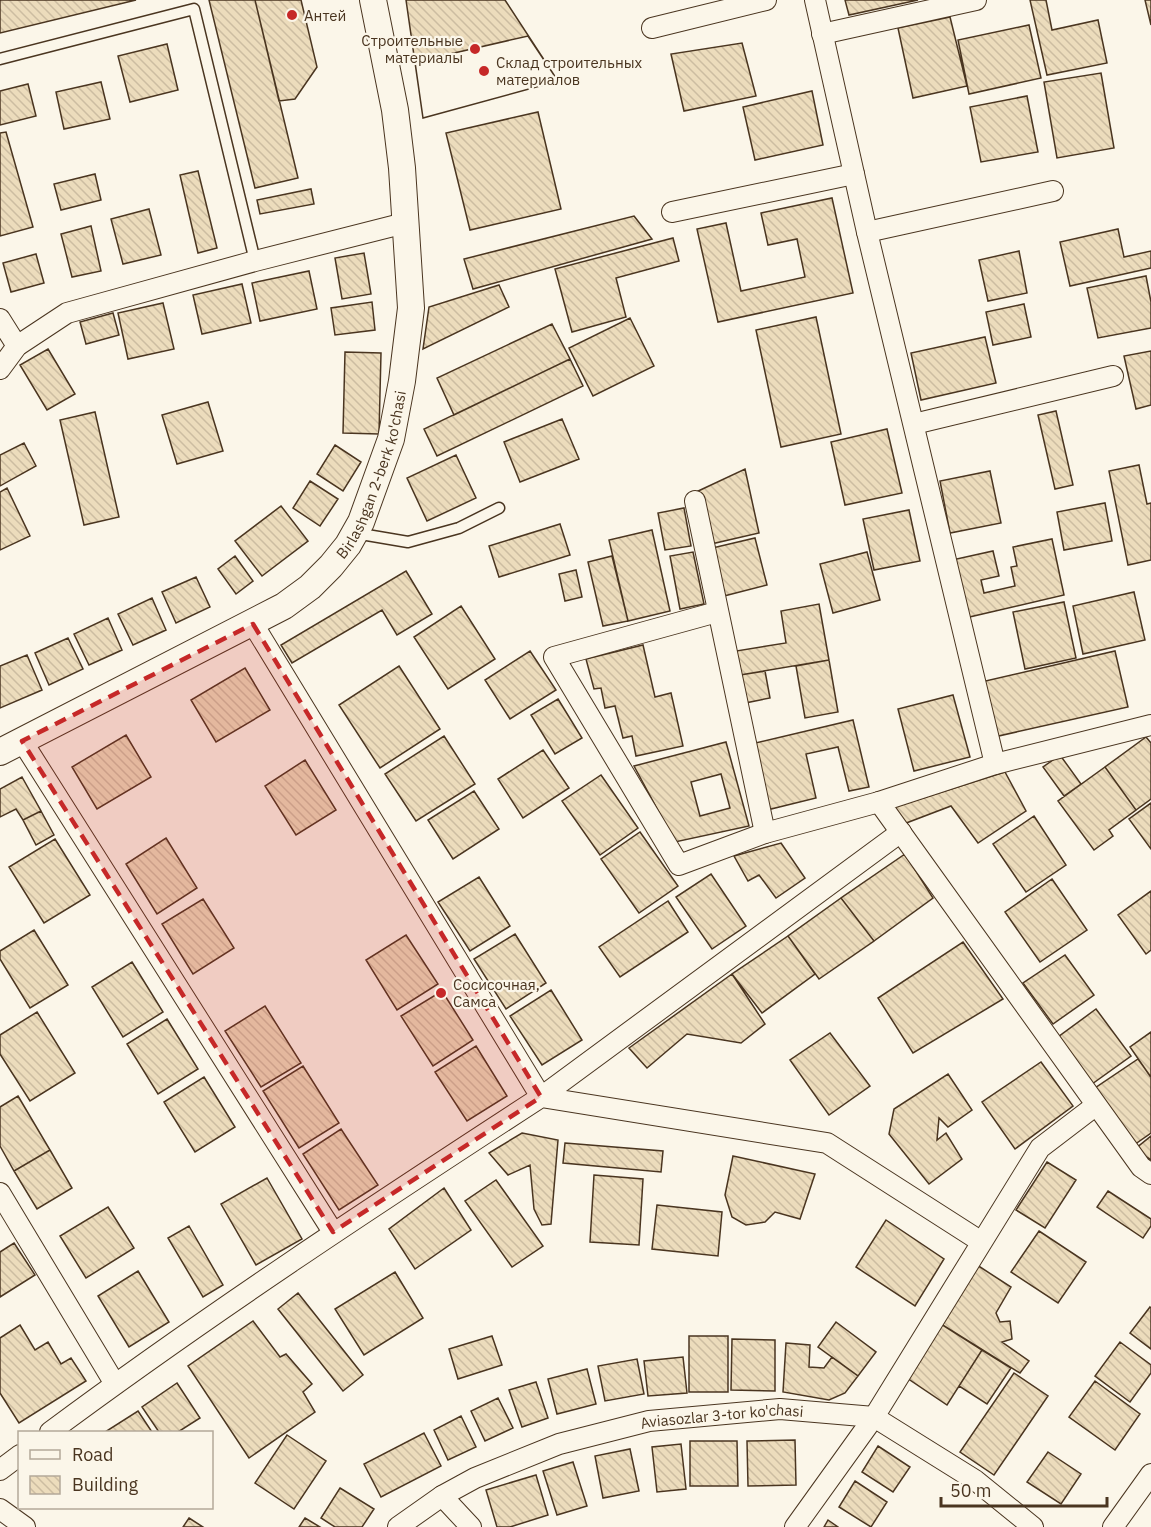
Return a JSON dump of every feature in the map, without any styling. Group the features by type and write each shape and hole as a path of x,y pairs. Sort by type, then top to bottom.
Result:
{"street":[{"name":"Birlashgan 2-berk ko'chasi","path":"11,747 253,624 310,587 332,566 355,532 372,497 391,439 402,381 411,308 395,110 373,0"},
{"path":"652,28 766,0"},
{"path":"815,0 867,232 995,764"},
{"path":"822,34 976,0"},
{"path":"672,212 854,174"},
{"path":"867,232 1053,191"},
{"path":"0,369 17,346 67,313 255,261 405,224"},
{"path":"0,319 17,346"},
{"path":"914,424 1113,376"},
{"path":"695,501 765,833"},
{"path":"717,612 554,657 679,865 765,833 879,802 995,764 1151,725"},
{"path":"253,624 541,1097 827,1143 980,1241"},
{"path":"11,747 333,1232"},
{"path":"879,802 1095,1106 1141,1167 1151,1174"},
{"path":"51,1431 333,1232 541,1097 901,832"},
{"path":"795,1527 874,1417 980,1241 1040,1148 1095,1106"},
{"path":"0,1193 115,1384"},
{"name":"Aviasozlar 3-tor ko'chasi","path":"398,1527 442,1496 475,1478 559,1444 649,1421 780,1409 874,1417 975,1480 1033,1527"},
{"path":"0,1470 18,1456"},
{"path":"1113,1527 1151,1474"},
{"path":"442,1496 471,1527"},
{"path":"0,1509 25,1527"}],"lane":[{"path":"0,59 194,9 255,261"},
{"path":"355,532 408,542 459,528 499,508"}],"highlighted area":[{"path":"253,624 541,1097 333,1232 22,741"}],"building":[{"path":"0,0 136,0 0,33"},
{"path":"209,0 255,0 298,178 255,188"},
{"path":"255,0 301,0 317,67 295,99 279,101"},
{"name":"Строительные материалы","path":"406,0 505,0 558,81 423,118"},
{"path":"845,0 918,0 849,15"},
{"path":"1030,0 1046,0 1052,30 1098,20 1107,63 1047,75"},
{"path":"1145,0 1151,0 1151,25"},
{"path":"950,17 967,86 913,98 898,28"},
{"path":"1029,25 1041,78 969,94 958,40"},
{"name":"Склад строительных материалов","path":"528,36 558,81 423,118 415,62"},
{"path":"742,43 756,96 684,111 671,54"},
{"path":"167,44 178,90 130,102 118,56"},
{"path":"1101,73 1114,148 1057,158 1044,82"},
{"path":"101,82 110,119 64,129 56,92"},
{"path":"28,84 36,116 0,125 0,91"},
{"path":"812,91 823,145 755,160 743,107"},
{"path":"1027,96 1038,152 981,162 970,107"},
{"path":"538,112 561,209 470,230 446,133"},
{"path":"6,132 33,227 0,236 0,133"},
{"path":"198,171 217,248 198,253 180,175"},
{"path":"95,174 101,200 61,210 54,184"},
{"path":"311,189 314,204 260,214 257,200"},
{"path":"832,198 853,293 718,322 697,229 726,223 741,291 805,277 797,239 768,245 761,213"},
{"path":"149,209 161,255 123,264 111,219"},
{"path":"634,216 652,239 473,289 464,259"},
{"path":"91,226 101,271 72,277 61,234"},
{"path":"1118,229 1124,257 1151,251 1151,268 1070,286 1060,242"},
{"path":"673,238 679,261 616,278 626,317 572,332 555,269"},
{"path":"1019,251 1027,293 988,301 979,260"},
{"path":"364,253 371,294 342,299 335,258"},
{"path":"36,254 44,283 11,292 3,263"},
{"path":"309,271 317,309 260,321 252,283"},
{"path":"1146,276 1151,302 1151,328 1098,338 1087,288"},
{"path":"242,284 251,323 202,334 193,295"},
{"path":"499,285 509,307 423,349 429,307"},
{"path":"372,302 375,330 335,335 331,308"},
{"path":"163,303 174,349 128,359 118,313"},
{"path":"1024,304 1031,337 993,345 986,312"},
{"path":"113,313 119,335 86,344 80,322"},
{"path":"816,317 841,434 781,447 756,330"},
{"path":"630,318 654,366 593,396 569,348"},
{"path":"552,324 570,359 454,415 437,378"},
{"path":"985,337 996,383 921,400 911,353"},
{"path":"48,349 75,394 47,410 20,365"},
{"path":"1151,351 1151,405 1136,409 1124,356"},
{"path":"345,352 381,353 379,434 343,433"},
{"path":"570,359 583,386 437,456 424,429"},
{"path":"208,402 223,451 177,464 162,415"},
{"path":"1056,411 1073,485 1055,489 1038,415"},
{"path":"95,412 119,517 84,525 60,420"},
{"path":"562,419 579,459 520,482 504,442"},
{"path":"887,429 902,493 845,505 831,442"},
{"path":"24,443 36,466 0,486 0,455"},
{"path":"335,445 361,462 343,491 317,474"},
{"path":"456,455 476,498 427,521 407,478"},
{"path":"1139,465 1147,504 1151,503 1151,560 1128,565 1109,471"},
{"path":"745,469 759,533 711,544 694,493"},
{"path":"990,471 1001,523 950,533 940,481"},
{"path":"310,481 338,499 320,526 293,508"},
{"path":"7,488 30,536 0,550 0,492"},
{"path":"1105,503 1112,541 1064,550 1057,512"},
{"path":"281,506 308,541 262,576 235,541"},
{"path":"684,508 691,546 665,550 658,513"},
{"path":"909,510 920,561 874,570 863,519"},
{"path":"560,524 570,555 499,577 489,546"},
{"path":"652,530 670,611 628,621 609,540"},
{"path":"755,538 767,585 720,597 708,549"},
{"path":"1052,539 1064,595 965,618 952,560 993,551 999,576 981,580 984,593 1015,586 1011,567 1017,566 1013,547"},
{"path":"693,552 704,604 680,609 670,556"},
{"path":"867,552 880,600 833,613 820,564"},
{"path":"235,556 253,581 236,594 218,569"},
{"path":"612,556 628,621 603,626 588,562"},
{"path":"576,570 582,597 565,601 559,574"},
{"path":"406,571 432,614 397,635 382,610 292,663 281,645"},
{"path":"196,577 210,607 176,623 162,592"},
{"path":"1134,592 1145,640 1083,654 1073,606"},
{"path":"152,598 166,630 133,645 118,614"},
{"path":"1064,602 1076,658 1025,669 1013,612"},
{"path":"819,604 829,660 740,675 736,651 786,643 781,611"},
{"path":"461,606 495,659 448,689 414,637"},
{"path":"108,618 122,650 89,665 74,634"},
{"path":"68,638 83,669 49,685 35,653"},
{"path":"643,645 655,697 671,693 683,746 636,756 632,736 623,738 615,706 605,708 601,688 594,689 586,659"},
{"path":"530,651 556,690 510,719 485,680"},
{"path":"1115,651 1128,707 994,737 981,682"},
{"path":"27,655 42,690 0,708 0,666"},
{"path":"829,660 838,712 805,718 796,666"},
{"path":"399,666 440,729 380,768 339,705"},
{"path":"245,668 270,710 216,742 191,700"},
{"path":"765,671 770,698 745,703 740,675"},
{"path":"953,695 970,757 914,771 898,709"},
{"path":"558,699 582,738 555,754 531,715"},
{"path":"853,720 869,787 849,791 838,747 806,754 816,798 767,810 751,744"},
{"path":"126,735 151,777 97,809 72,767"},
{"path":"444,736 475,784 416,821 385,774"},
{"path":"1146,737 1151,743 1151,799 1136,810 1105,767"},
{"path":"726,742 749,826 675,842 634,766","holes":["721,774 730,808 700,816 691,782"]},
{"path":"543,750 569,788 523,818 498,779"},
{"path":"1060,755 1081,784 1064,796 1043,767"},
{"path":"305,760 336,810 296,835 265,786"},
{"path":"1105,767 1136,810 1109,830 1113,836 1094,850 1058,801"},
{"path":"1005,772 1026,811 978,843 951,806 901,825 891,808"},
{"path":"601,775 638,828 600,855 562,801"},
{"path":"22,777 41,811 23,820 16,809 0,817 0,789"},
{"path":"474,791 499,829 453,859 428,820"},
{"path":"1151,803 1151,849 1129,819"},
{"path":"41,811 54,835 36,845 23,820"},
{"path":"1034,816 1066,865 1026,892 993,844"},
{"path":"640,832 678,886 639,913 601,859"},
{"path":"166,838 197,888 157,914 126,864"},
{"path":"55,839 90,895 44,923 9,867"},
{"path":"781,843 805,878 776,898 759,875 748,881 734,856"},
{"path":"905,854 933,898 874,941 841,898"},
{"path":"711,874 746,926 712,949 676,897"},
{"path":"479,877 510,926 470,951 438,902"},
{"path":"1052,879 1087,930 1040,962 1005,912"},
{"path":"1151,891 1151,950 1146,954 1118,915"},
{"path":"841,898 874,941 819,979 788,936"},
{"path":"203,899 234,948 193,974 162,924"},
{"path":"668,901 688,932 620,977 599,947"},
{"path":"34,930 68,985 30,1008 0,959 0,951"},
{"path":"515,934 546,983 506,1009 474,959"},
{"path":"406,935 438,984 397,1010 366,960"},
{"path":"788,936 815,974 762,1013 732,974"},
{"path":"963,942 1003,999 913,1053 878,998"},
{"path":"1065,955 1094,995 1053,1024 1023,983"},
{"path":"132,962 163,1012 123,1037 92,987"},
{"path":"732,974 765,1024 741,1043 687,1034 647,1068 629,1048"},
{"path":"551,990 582,1040 542,1065 510,1016"},
{"path":"442,991 473,1040 433,1066 401,1016"},
{"path":"265,1006 301,1063 261,1087 225,1031"},
{"path":"1096,1009 1131,1056 1092,1084 1058,1037"},
{"path":"37,1012 75,1073 30,1101 0,1054 0,1035"},
{"path":"167,1019 198,1069 158,1094 127,1044"},
{"path":"1151,1032 1151,1075 1150,1076 1130,1047"},
{"path":"830,1033 870,1086 829,1115 790,1060"},
{"path":"476,1046 507,1096 467,1121 435,1072"},
{"path":"1138,1059 1151,1077 1151,1133 1131,1147 1092,1090"},
{"path":"1041,1062 1073,1106 1015,1149 982,1102"},
{"path":"303,1066 339,1123 299,1148 263,1091"},
{"path":"948,1074 972,1110 948,1127 939,1118 937,1140 946,1133 962,1159 929,1184 889,1134 894,1109"},
{"path":"204,1077 235,1127 195,1152 164,1102"},
{"path":"18,1096 50,1150 14,1171 0,1146 0,1107"},
{"path":"341,1129 378,1185 339,1210 303,1154"},
{"path":"522,1133 558,1140 551,1224 542,1225 534,1209 530,1165 508,1175 489,1153"},
{"path":"1151,1136 1151,1160 1135,1149"},
{"path":"565,1143 663,1151 661,1172 563,1163"},
{"path":"50,1150 72,1188 37,1209 14,1171"},
{"path":"733,1156 815,1174 800,1219 775,1212 765,1222 746,1225 732,1217 725,1195"},
{"path":"1047,1162 1076,1180 1045,1228 1016,1210"},
{"path":"594,1175 643,1179 639,1245 590,1242"},
{"path":"267,1178 302,1239 256,1265 221,1204"},
{"path":"496,1180 543,1246 512,1267 465,1201"},
{"path":"444,1188 471,1230 415,1269 389,1229"},
{"path":"1108,1191 1151,1219 1151,1226 1143,1238 1097,1207"},
{"path":"657,1205 722,1212 718,1256 652,1249"},
{"path":"108,1207 134,1248 86,1278 60,1236"},
{"path":"886,1220 944,1259 915,1306 856,1267"},
{"path":"189,1226 223,1285 203,1297 168,1238"},
{"path":"1039,1231 1086,1262 1058,1303 1011,1272"},
{"path":"14,1243 35,1275 0,1297 0,1252"},
{"path":"977,1265 1011,1287 996,1313 1000,1322 1010,1321 1012,1339 1002,1342 1029,1361 1020,1373 941,1324"},
{"path":"138,1271 169,1322 129,1347 98,1296"},
{"path":"395,1272 423,1318 364,1355 335,1309"},
{"path":"298,1293 363,1375 343,1391 278,1309"},
{"path":"1151,1308 1151,1349 1130,1333"},
{"path":"253,1321 280,1357 286,1354 312,1384 303,1392 315,1412 249,1458 188,1366"},
{"path":"836,1322 876,1352 858,1376 818,1347"},
{"path":"941,1324 982,1350 947,1405 907,1378"},
{"path":"20,1325 35,1350 48,1342 61,1364 71,1358 86,1381 19,1423 0,1393 0,1338"},
{"path":"492,1336 502,1365 458,1379 449,1349"},
{"path":"689,1336 728,1336 728,1392 689,1392"},
{"path":"732,1339 775,1340 775,1391 731,1390"},
{"path":"1120,1342 1151,1365 1151,1373 1130,1402 1095,1376"},
{"path":"786,1343 810,1345 809,1367 824,1368 832,1357 858,1376 845,1393 829,1400 783,1392"},
{"path":"982,1350 1011,1368 987,1404 959,1386"},
{"path":"683,1357 687,1393 648,1396 644,1361"},
{"path":"637,1359 644,1394 605,1401 598,1366"},
{"path":"587,1369 596,1404 557,1414 548,1379"},
{"path":"1014,1373 1048,1396 994,1475 960,1452"},
{"path":"1095,1381 1140,1414 1115,1450 1069,1417"},
{"path":"536,1382 548,1418 522,1427 509,1390"},
{"path":"177,1383 200,1418 180,1431 158,1431 142,1407"},
{"path":"498,1398 513,1428 485,1441 471,1411"},
{"path":"138,1411 151,1431 107,1431"},
{"path":"461,1416 476,1447 448,1460 434,1430"},
{"path":"424,1433 441,1466 381,1497 364,1464"},
{"path":"287,1435 326,1461 294,1509 255,1483"},
{"path":"795,1440 796,1485 748,1486 747,1441"},
{"path":"690,1441 737,1441 738,1486 690,1486"},
{"path":"681,1444 686,1489 657,1492 652,1447"},
{"path":"878,1446 910,1467 893,1492 862,1472"},
{"path":"630,1449 639,1491 603,1498 595,1456"},
{"path":"1048,1452 1081,1474 1061,1504 1027,1482"},
{"path":"573,1462 587,1506 557,1515 543,1471"},
{"path":"536,1475 548,1515 510,1527 497,1527 486,1490"},
{"path":"855,1481 887,1502 871,1527 839,1507"},
{"path":"340,1488 374,1509 362,1527 335,1527 321,1518"},
{"path":"189,1518 203,1527 183,1527"},
{"path":"305,1518 320,1527 299,1527"},
{"path":"828,1520 838,1527 824,1527"}],"place":[{"name":"Антей","path":"292,15"},
{"name":"Строительные материалы","path":"475,49"},
{"name":"Склад строительных материалов","path":"484,71"},
{"name":"Сосисочная, Самса","path":"441,993"}]}
